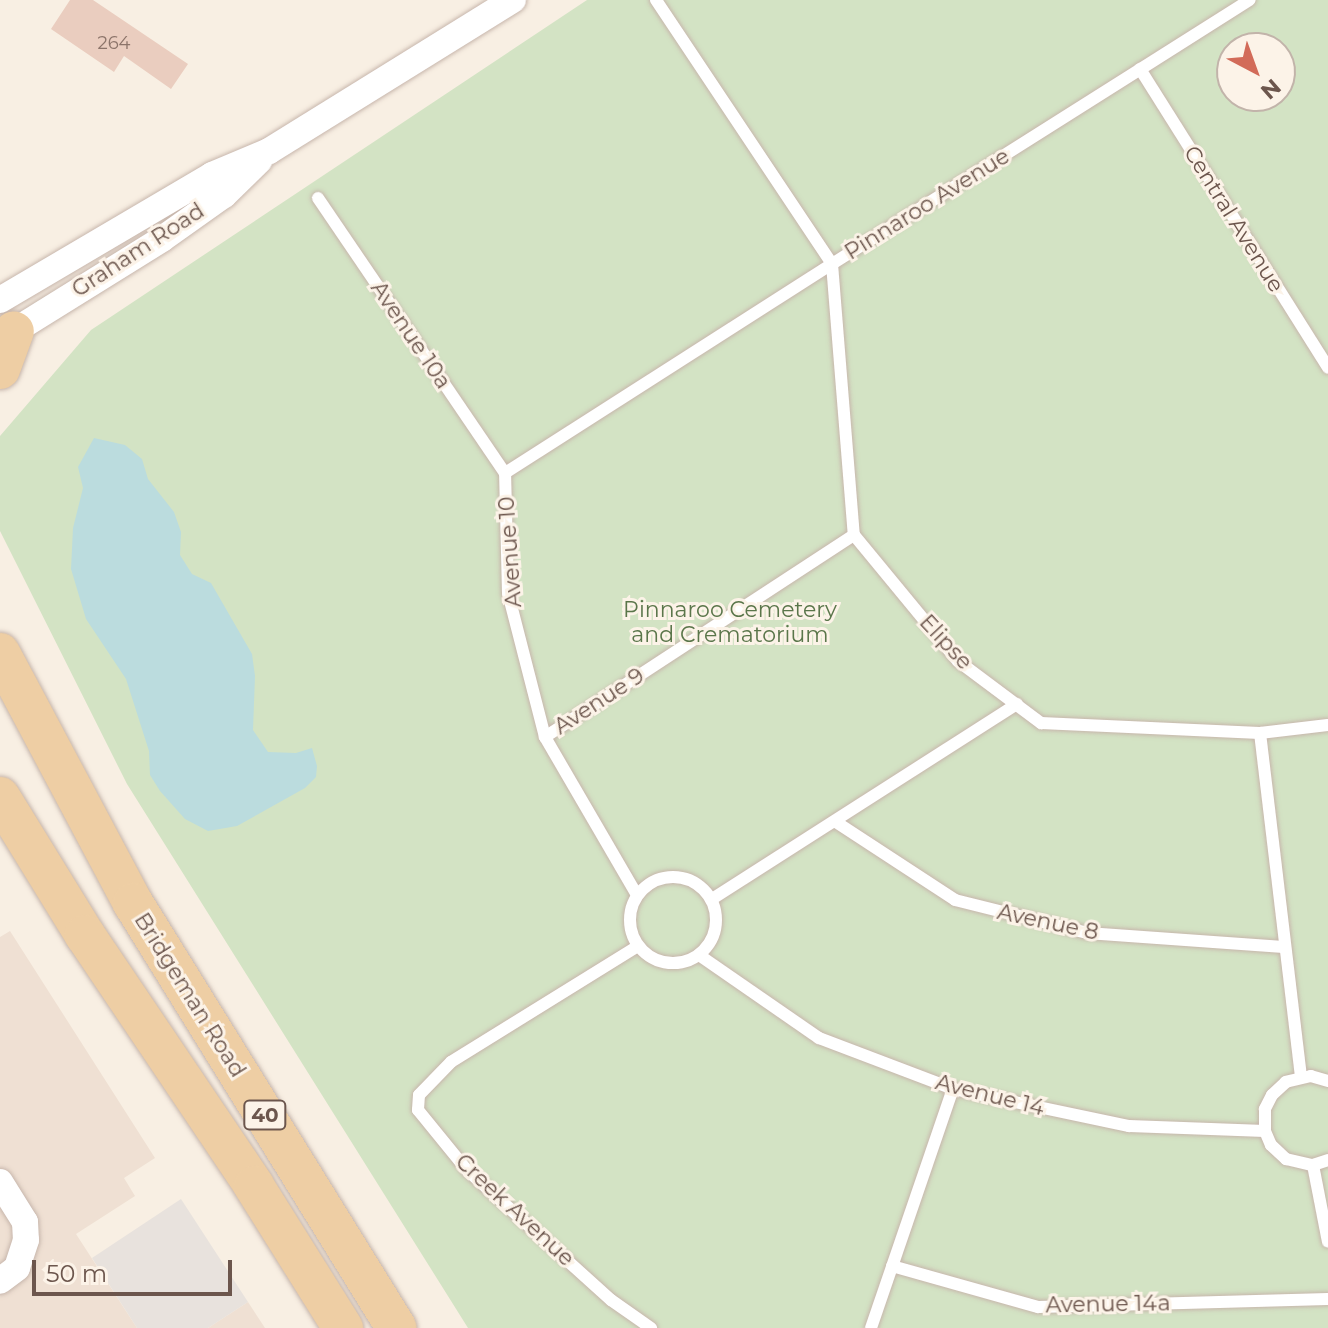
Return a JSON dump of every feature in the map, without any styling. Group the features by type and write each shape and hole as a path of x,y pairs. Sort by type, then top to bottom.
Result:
{"main road":[{"path":"0,369 5,324"},
{"name":"Bridgeman Road","path":"0,653 133,903 396,1328"},
{"name":"40","path":"0,797 85,935 254,1186 343,1328"},
{"path":"85,935 133,903"}],"street":[{"name":"Graham Road","path":"5,324 162,239 224,195 269,151 513,0"},
{"path":"0,1182 25,1222 26,1240 17,1268 0,1281"}],"lane":[{"name":"Pinnaroo Avenue","path":"656,0 832,264 1249,0"},
{"name":"Central Avenue","path":"1140,69 1328,368"},
{"name":"Avenue 10a","path":"318,198 505,473"},
{"name":"Avenue 10","path":"637,895 545,737 508,593 505,473 832,264"},
{"path":"832,264 854,535"},
{"name":"Elipse","path":"854,535 958,661 1041,723 1260,733 1328,725"},
{"name":"Avenue 9","path":"545,737 854,535"},
{"path":"712,899 1017,704"},
{"path":"1260,733 1301,1077"},
{"name":"Avenue 8","path":"836,822 955,900 1087,933 1284,947"},
{"path":"676,876 690,879 712,899 716,930 699,955 679,963 663,962 638,946 630,924 631,909 637,895 648,884 676,876"},
{"name":"Creek Avenue","path":"638,946 451,1062 419,1095 418,1110 467,1170 611,1300 651,1328"},
{"name":"Avenue 14","path":"699,955 819,1038 953,1089 1129,1126 1265,1131"},
{"path":"1328,1081 1301,1077 1286,1082 1272,1095 1265,1109 1265,1131 1271,1145 1286,1159 1313,1165 1328,1160"},
{"path":"871,1328 953,1089"},
{"path":"1313,1165 1328,1242"},
{"name":"Avenue 14a","path":"892,1266 1038,1307 1328,1299"}],"shaded area":[{"path":"10,931 155,1158 124,1178 135,1196 76,1234 137,1328 0,1328 0,937"},
{"path":"181,1199 248,1302 208,1328 137,1328 92,1258"},
{"path":"248,1302 265,1328 208,1328"}],"green space":[{"name":"Pinnaroo Cemetery and Crematorium","path":"587,0 1328,0 1328,1328 468,1328 127,784 0,531 0,436 91,330"}],"water":[{"path":"94,438 125,445 142,459 148,479 174,512 181,532 180,555 192,574 211,583 252,654 255,676 253,730 268,752 296,753 312,748 317,766 316,777 305,788 237,826 208,831 185,819 160,791 150,775 149,751 126,679 86,619 71,569 73,528 83,488 78,467"}],"building":[{"path":"70,0 93,0 188,64 171,89 124,56 114,72 51,29"}]}
